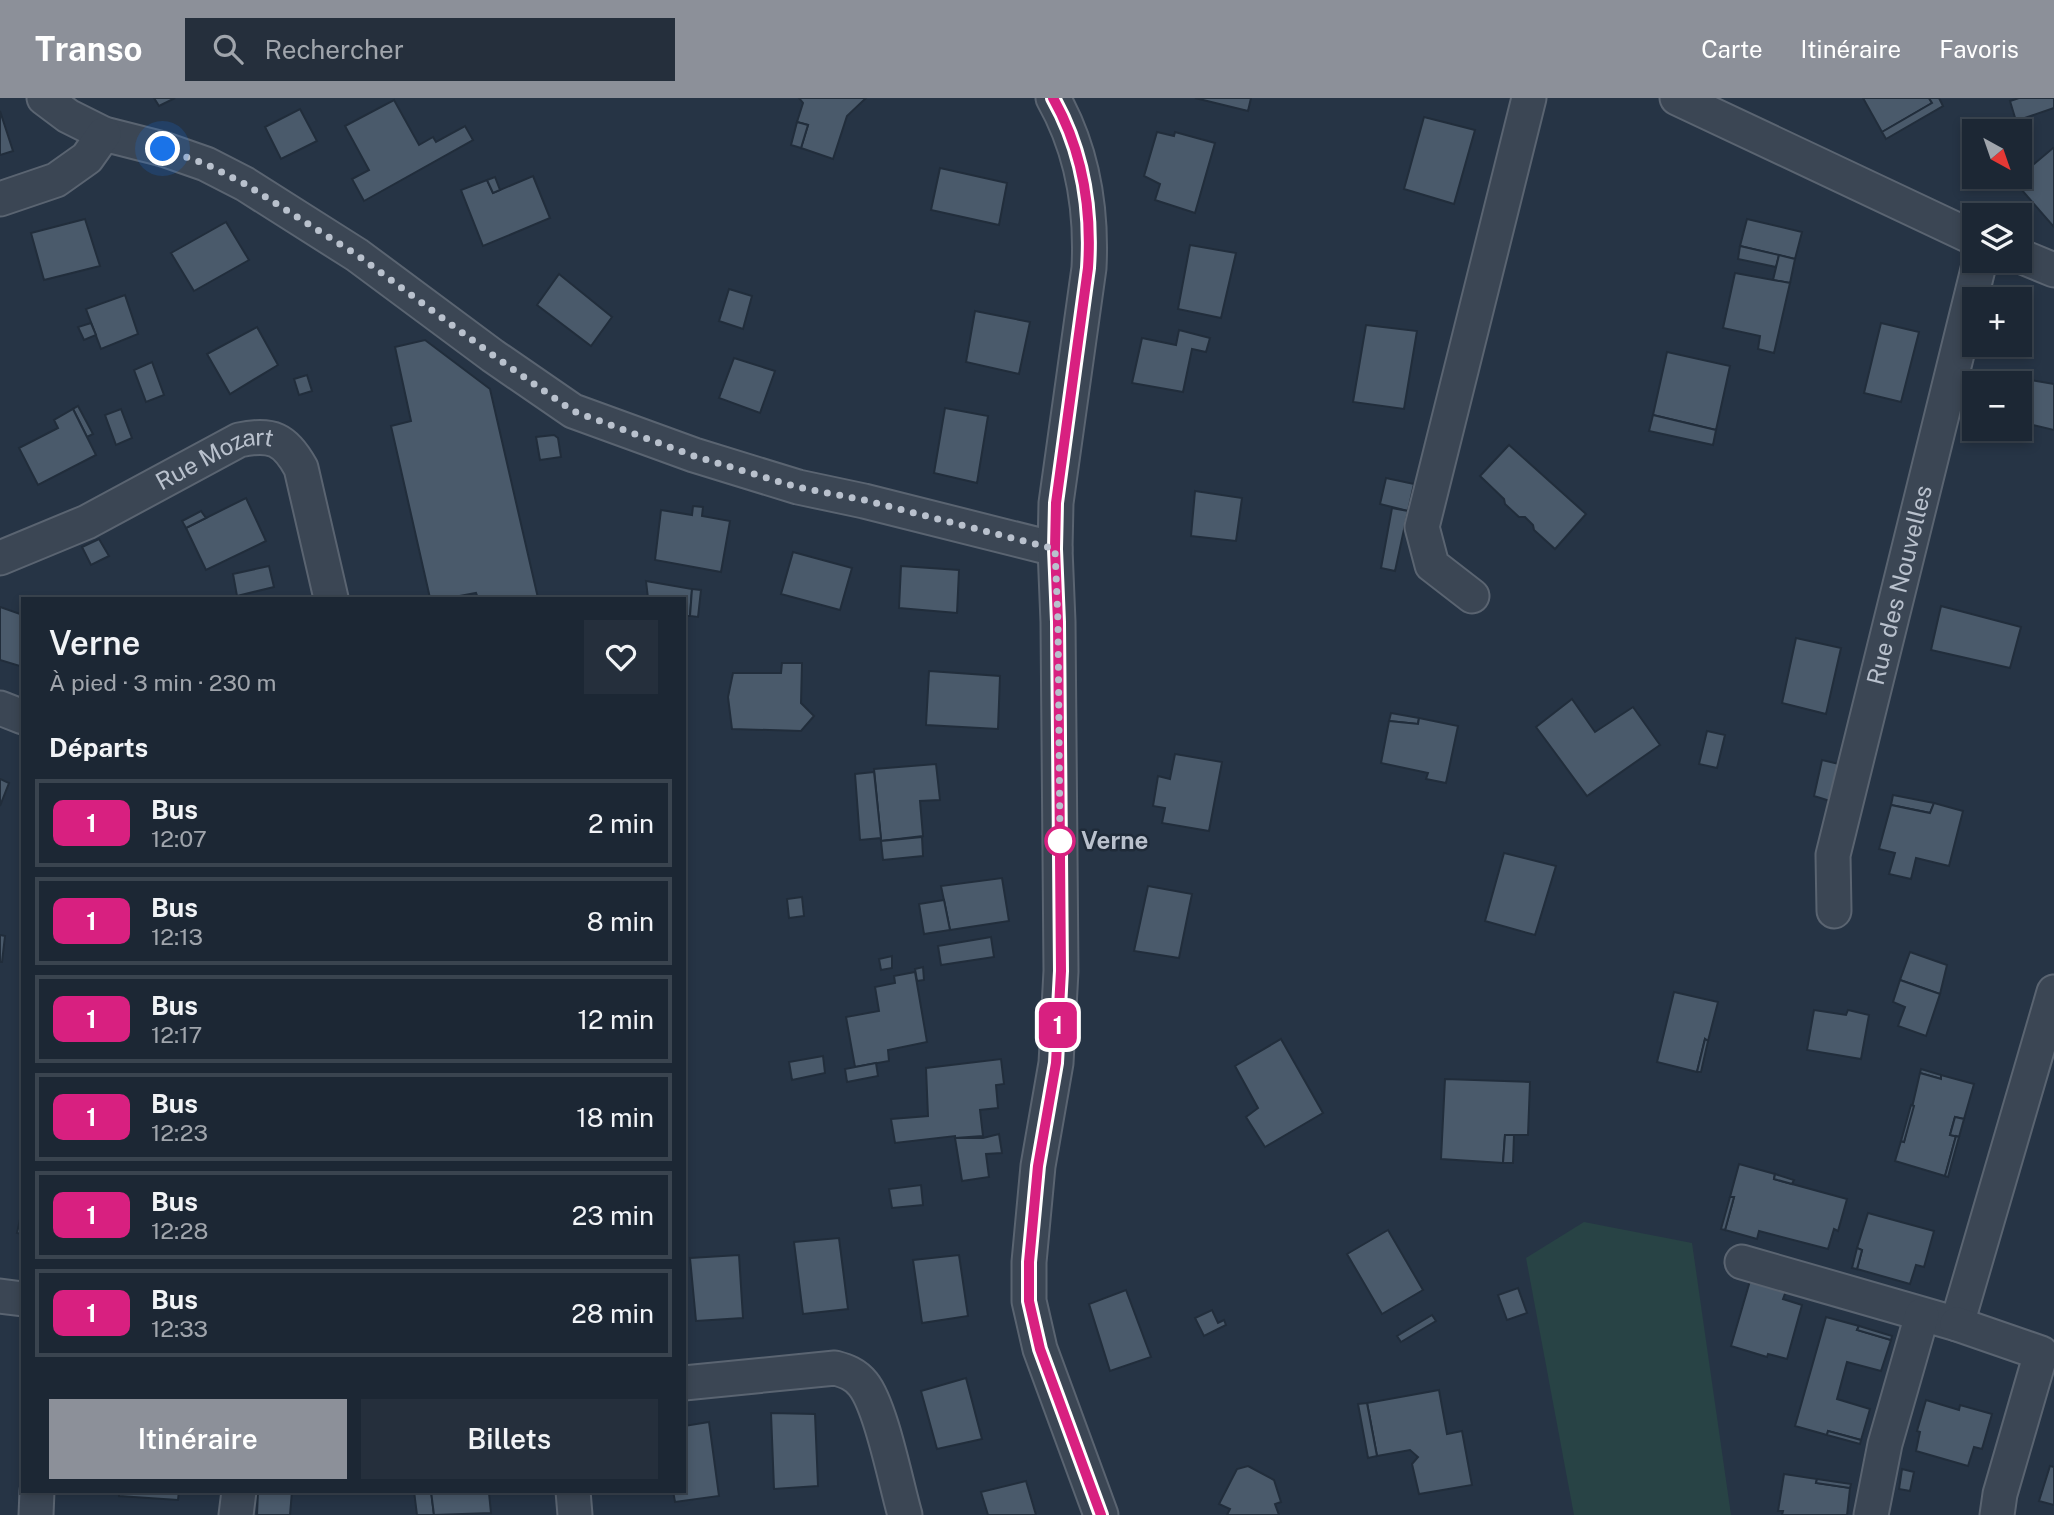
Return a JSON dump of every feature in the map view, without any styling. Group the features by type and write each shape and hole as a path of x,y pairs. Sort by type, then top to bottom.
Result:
{"street":[{"path":"44,98 68,116 104,134 163,149 206,164 245,184 357,255 573,411 694,456 797,487 864,500 1055,549"},
{"path":"1053,98 1072,138 1083,171 1091,236 1056,503 1061,971 1056,1063 1038,1166 1029,1262 1029,1301 1040,1349 1101,1515"},
{"path":"1472,596 1432,565 1422,527 1529,98"},
{"path":"1677,98 1962,232"},
{"path":"0,199 56,180 87,158 104,134"},
{"path":"2032,261 2054,270"},
{"name":"Rue des Nouvelles","path":"1834,911 1833,855 1977,273"},
{"name":"Rue Mozart","path":"0,558 86,522 239,440 257,436 283,443 301,468 331,597"},
{"path":"0,708 21,716"},
{"path":"1957,1324 2054,992"},
{"path":"1742,1262 1957,1324 2047,1355 2000,1494 1997,1515"},
{"path":"0,1296 21,1299"},
{"path":"1871,1515 1885,1444 1922,1315"},
{"path":"686,1383 835,1368 850,1372 863,1384 874,1402 905,1515"},
{"path":"36,1515 37,1493"},
{"path":"236,1515 239,1493"},
{"path":"573,1493 575,1515"}],"green space":[{"path":"1584,1222 1692,1243 1731,1515 1574,1515 1526,1258"}],"building":[{"path":"154,98 175,98 159,106"},
{"path":"799,98 866,98 847,116 833,159 801,148 808,125 797,122 803,103"},
{"path":"1195,98 1251,98 1248,111"},
{"path":"1863,98 1929,98 1932,103 1882,132"},
{"path":"1929,98 1939,98 1943,106 1886,139 1882,132 1932,103"},
{"path":"2019,98 2054,98 2054,108 2015,119 2010,101"},
{"path":"394,100 419,145 433,137 436,142 465,126 473,140 364,201 352,179 369,170 345,126"},
{"path":"300,109 317,141 281,159 265,127"},
{"path":"0,111 13,151 0,155"},
{"path":"1424,117 1475,130 1454,204 1404,189"},
{"path":"797,122 808,125 801,148 791,145"},
{"path":"1157,132 1174,136 1175,132 1215,143 1195,213 1155,200 1160,184 1144,176"},
{"path":"2054,149 2054,227 2021,189 2032,189 2032,166"},
{"path":"940,168 1007,183 999,225 931,210"},
{"path":"533,176 550,218 483,246 461,190 487,180 493,193"},
{"path":"495,177 500,190 493,193 487,180"},
{"path":"85,219 100,266 44,280 31,233"},
{"path":"1747,219 1802,232 1795,259 1740,246"},
{"path":"226,222 249,260 194,291 171,253"},
{"path":"1190,245 1236,253 1221,318 1178,309"},
{"path":"1740,246 1779,255 1776,267 1738,259"},
{"path":"1779,255 1795,259 1790,283 1773,280"},
{"path":"1735,273 1790,283 1774,353 1758,349 1760,336 1723,328"},
{"path":"559,274 612,317 591,346 537,305"},
{"path":"729,289 752,296 743,329 719,321"},
{"path":"125,295 138,334 101,349 86,309"},
{"path":"975,311 1030,322 1019,374 966,362"},
{"path":"91,323 96,335 84,340 78,327"},
{"path":"1881,323 1919,332 1901,402 1864,393"},
{"path":"1366,325 1417,331 1404,409 1353,402"},
{"path":"257,327 278,365 230,394 207,354"},
{"path":"1179,330 1210,338 1206,352 1192,349 1183,392 1132,383 1142,338 1176,345"},
{"path":"425,340 490,389 538,597 478,597 476,593 454,597 430,597 391,426 411,421 395,347"},
{"path":"1667,352 1730,366 1716,430 1653,415"},
{"path":"734,358 775,371 760,413 719,398"},
{"path":"152,362 164,395 146,402 134,370"},
{"path":"307,375 312,391 299,395 294,379"},
{"path":"2032,380 2054,384 2054,430 2032,425"},
{"path":"78,406 93,434 87,437 73,409"},
{"path":"945,408 988,416 977,483 934,473"},
{"path":"73,409 96,455 38,485 19,448 58,428 54,420"},
{"path":"121,409 132,438 116,445 105,415"},
{"path":"1653,415 1716,430 1713,445 1649,431"},
{"path":"554,435 558,438 561,457 540,460 536,437"},
{"path":"1509,445 1586,514 1555,549 1534,530 1525,517 1519,517 1505,504 1504,499 1480,476"},
{"path":"1386,478 1414,484 1408,511 1380,504"},
{"path":"1195,491 1242,498 1236,541 1191,536"},
{"path":"246,498 266,541 206,570 186,528"},
{"path":"693,506 703,507 702,516 730,521 721,572 655,560 661,510 692,515"},
{"path":"1392,508 1408,511 1395,571 1381,568"},
{"path":"201,511 206,518 186,528 182,521"},
{"path":"99,539 109,556 91,565 82,547"},
{"path":"793,552 852,568 840,610 781,594"},
{"path":"269,566 274,587 237,596 233,574"},
{"path":"901,566 959,570 957,613 899,608"},
{"path":"646,581 692,589 690,616 686,616 686,597 648,597"},
{"path":"692,589 701,590 698,617 690,616"},
{"path":"1941,606 2021,627 2010,668 1931,650"},
{"path":"0,607 21,614 21,666 0,660"},
{"path":"1796,638 1841,648 1826,714 1782,703"},
{"path":"782,663 802,663 801,703 814,716 801,731 732,729 728,697 733,673 781,673"},
{"path":"929,671 1000,676 998,729 926,725"},
{"path":"1572,699 1595,732 1633,707 1660,745 1587,796 1536,727"},
{"path":"1391,713 1419,718 1418,724 1389,721"},
{"path":"1419,718 1458,726 1446,783 1426,779 1428,773 1381,763 1389,721 1418,724"},
{"path":"1707,731 1725,735 1717,768 1699,764"},
{"path":"1175,754 1222,762 1209,831 1162,823 1165,808 1153,806 1158,776 1170,779"},
{"path":"1822,760 1839,764 1830,801 1814,796"},
{"path":"936,764 940,800 920,801 923,836 881,841 874,769"},
{"path":"874,772 881,838 860,840 855,774"},
{"path":"0,779 9,783 0,806"},
{"path":"1893,795 1934,803 1930,813 1891,805"},
{"path":"1934,803 1963,811 1949,866 1916,858 1911,879 1889,874 1895,853 1879,849 1891,805 1930,813"},
{"path":"922,837 923,856 883,860 881,841"},
{"path":"1504,853 1556,866 1535,935 1485,921"},
{"path":"1002,878 1009,921 950,930 941,886"},
{"path":"1148,886 1192,894 1179,958 1134,951"},
{"path":"802,897 804,916 789,918 787,899"},
{"path":"944,900 950,930 924,934 919,904"},
{"path":"0,935 5,936 2,962 0,962"},
{"path":"991,937 994,957 941,965 938,946"},
{"path":"1910,952 1947,965 1940,994 1900,980"},
{"path":"892,956 892,968 881,970 879,959"},
{"path":"923,967 924,980 917,981 915,969"},
{"path":"915,972 927,1042 888,1050 889,1061 855,1067 846,1017 879,1011 875,987 895,983 894,976"},
{"path":"1900,980 1940,994 1926,1036 1898,1026 1905,1007 1893,1002"},
{"path":"1674,992 1718,1002 1697,1072 1657,1062"},
{"path":"1814,1010 1846,1015 1848,1010 1869,1015 1861,1059 1807,1050"},
{"path":"1281,1039 1323,1113 1265,1147 1246,1117 1258,1108 1235,1066"},
{"path":"1705,1039 1708,1041 1701,1072 1697,1072"},
{"path":"823,1056 825,1073 792,1080 789,1062"},
{"path":"1001,1059 1004,1084 996,1085 998,1108 980,1110 983,1136 955,1136 895,1143 891,1119 928,1116 926,1068"},
{"path":"876,1063 878,1076 847,1082 845,1069"},
{"path":"1921,1069 1941,1075 1941,1079 1920,1073"},
{"path":"1920,1073 1941,1079 1941,1075 1974,1084 1964,1119 1955,1117 1950,1135 1956,1136 1945,1176 1895,1161 1901,1141 1904,1142"},
{"path":"1445,1079 1530,1082 1528,1135 1505,1135 1503,1163 1441,1159"},
{"path":"1911,1105 1914,1106 1904,1142 1901,1141"},
{"path":"1955,1117 1964,1119 1959,1137 1950,1135"},
{"path":"999,1134 1002,1153 986,1154 989,1177 962,1181 955,1138 983,1138"},
{"path":"1505,1135 1514,1135 1513,1163 1503,1163"},
{"path":"1956,1136 1959,1137 1948,1177 1945,1176"},
{"path":"1739,1164 1775,1174 1774,1179 1847,1199 1838,1231 1834,1229 1828,1249 1759,1231 1757,1239 1725,1230"},
{"path":"1775,1174 1794,1180 1792,1184 1774,1179"},
{"path":"921,1185 923,1205 892,1208 889,1189"},
{"path":"1730,1197 1734,1197 1725,1230 1721,1229"},
{"path":"1868,1213 1934,1231 1924,1267 1916,1265 1910,1284 1857,1269 1862,1250 1857,1248"},
{"path":"21,1215 21,1234 17,1233"},
{"path":"1388,1230 1423,1290 1382,1314 1347,1254"},
{"path":"839,1238 848,1309 803,1314 794,1242"},
{"path":"1857,1248 1862,1250 1857,1269 1852,1268"},
{"path":"739,1255 743,1318 696,1321 690,1258"},
{"path":"959,1255 968,1316 922,1323 913,1260"},
{"path":"1750,1281 1786,1291 1783,1299 1802,1305 1787,1359 1768,1354 1767,1357 1731,1346"},
{"path":"1518,1288 1527,1313 1507,1320 1498,1295"},
{"path":"1126,1290 1151,1357 1110,1371 1089,1304"},
{"path":"1212,1310 1218,1323 1224,1320 1226,1325 1204,1336 1195,1318"},
{"path":"1432,1315 1436,1321 1401,1342 1397,1336"},
{"path":"1826,1317 1859,1326 1857,1330 1891,1340 1881,1371 1847,1362 1837,1399 1870,1409 1861,1440 1828,1431 1827,1435 1795,1426"},
{"path":"1859,1326 1892,1336 1891,1340 1857,1330"},
{"path":"966,1378 982,1439 937,1449 921,1391"},
{"path":"1439,1390 1447,1434 1462,1431 1472,1485 1419,1494 1412,1464 1418,1457 1410,1450 1377,1456 1367,1403"},
{"path":"1926,1400 1959,1410 1960,1405 1992,1414 1982,1449 1974,1447 1968,1466 1916,1451 1920,1432 1917,1431"},
{"path":"1367,1403 1377,1456 1368,1458 1358,1404"},
{"path":"771,1413 815,1414 818,1486 774,1489"},
{"path":"709,1422 719,1496 675,1502 673,1493 686,1493 686,1426"},
{"path":"1828,1431 1861,1440 1860,1444 1827,1435"},
{"path":"1248,1466 1274,1480 1281,1502 1275,1504 1279,1515 1227,1515 1230,1509 1219,1504 1237,1469"},
{"path":"2050,1466 2054,1467 2054,1505 2039,1501"},
{"path":"1902,1469 1914,1472 1910,1491 1899,1489"},
{"path":"1784,1474 1817,1479 1816,1483 1850,1488 1847,1515 1782,1515 1783,1511 1778,1511"},
{"path":"1817,1479 1851,1484 1850,1488 1816,1483"},
{"path":"1026,1481 1036,1515 988,1515 981,1492"},
{"path":"119,1493 179,1493 178,1500 119,1496"},
{"path":"258,1493 292,1493 290,1515 257,1515"},
{"path":"414,1493 431,1493 434,1515 417,1515"},
{"path":"431,1493 489,1493 491,1513 434,1515"}],"bus line":[{"name":"1","path":"1053,98 1072,138 1083,171 1091,236 1056,503 1061,971 1056,1063 1038,1166 1029,1262 1029,1301 1040,1349 1101,1515"}],"place":[{"name":"Verne","path":"1060,841"}],"route":[{"path":"163,149 206,164 245,184 357,255 573,411 694,456 797,487 864,500 1055,549 1060,841"}]}
